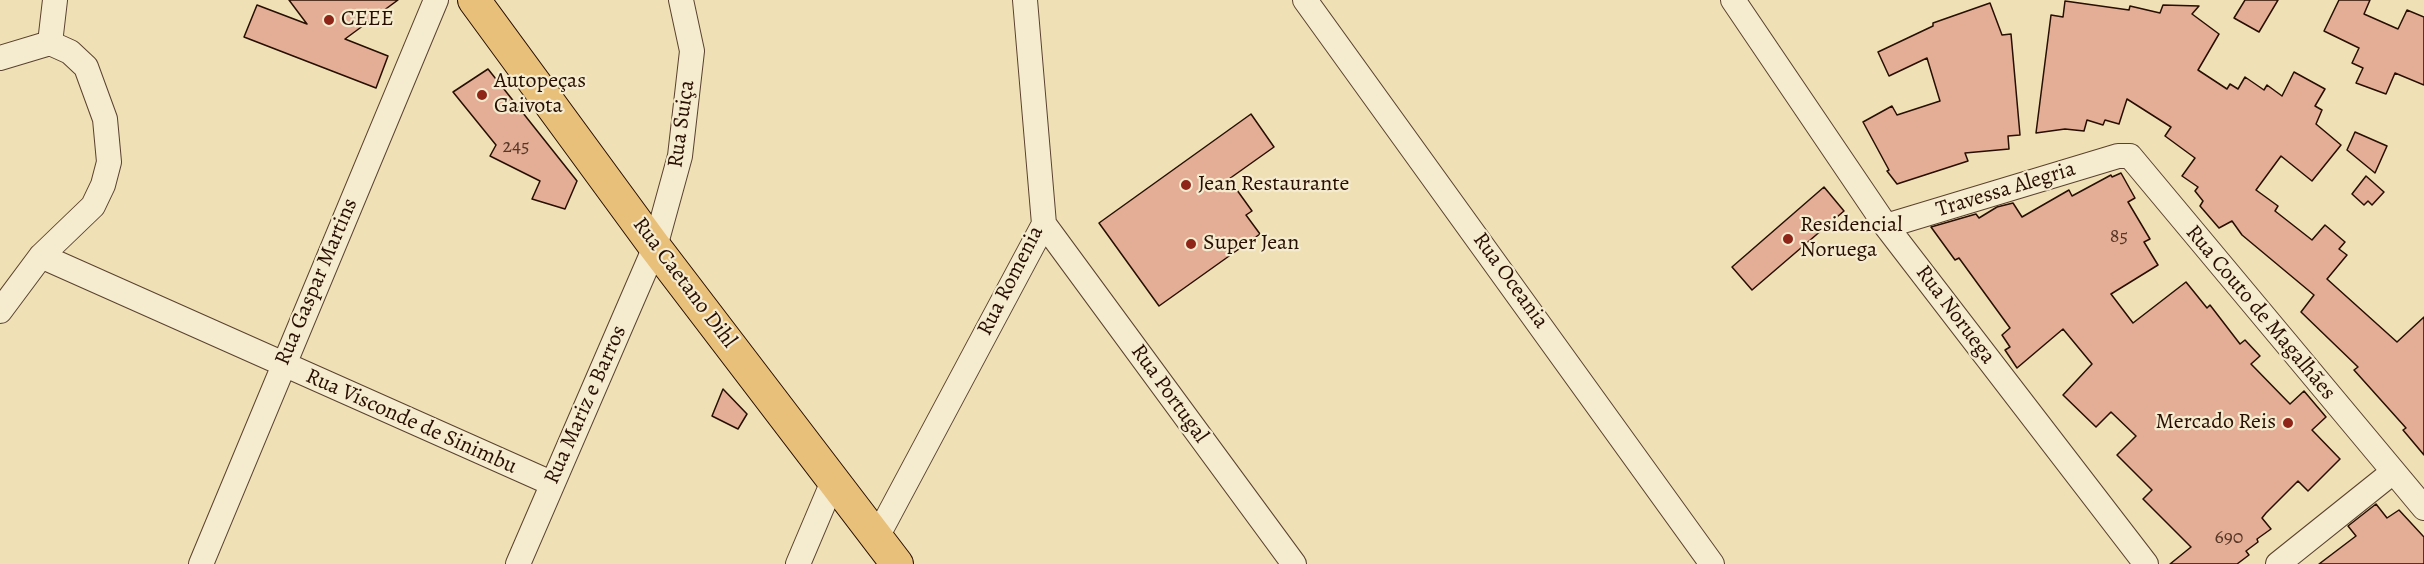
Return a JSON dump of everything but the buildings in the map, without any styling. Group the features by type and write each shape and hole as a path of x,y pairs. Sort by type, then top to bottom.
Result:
{"main road":[{"name":"Rua Caetano Dihl","path":"474,0 655,247 834,478 897,564"}],"street":[{"path":"50,43 56,0"},
{"name":"Rua Gaspar Martins","path":"201,564 436,0"},
{"name":"Rua Suiça","path":"655,247 680,156 692,51 681,0"},
{"name":"Rua Romenia","path":"877,537 1044,224 1025,0"},
{"name":"Rua Oceania","path":"1305,0 1712,564"},
{"name":"Rua Noruega","path":"1733,0 1887,226 2145,564"},
{"path":"0,58 50,43 70,52 86,67 105,119 109,162 103,185 93,206 41,256 0,311"},
{"name":"Travessa Alegria","path":"1887,226 2126,155"},
{"name":"Rua Couto de Magalhães","path":"2126,155 2130,156 2424,508"},
{"name":"Rua Portugal","path":"1044,224 1294,564"},
{"name":"Rua Mariz e Barros","path":"518,564 551,483 655,247"},
{"name":"Rua Visconde de Sinimbu","path":"41,256 551,483"},
{"path":"2278,564 2393,472"},
{"path":"798,564 834,478"}],"place":[{"name":"CEEE","path":"329,20"},
{"name":"Autopeças Gaivota","path":"482,95"},
{"name":"Jean Restaurante","path":"1186,185"},
{"name":"Residencial Noruega","path":"1788,239"},
{"name":"Super Jean","path":"1191,244"},
{"name":"Mercado Reis","path":"2288,423"}]}
